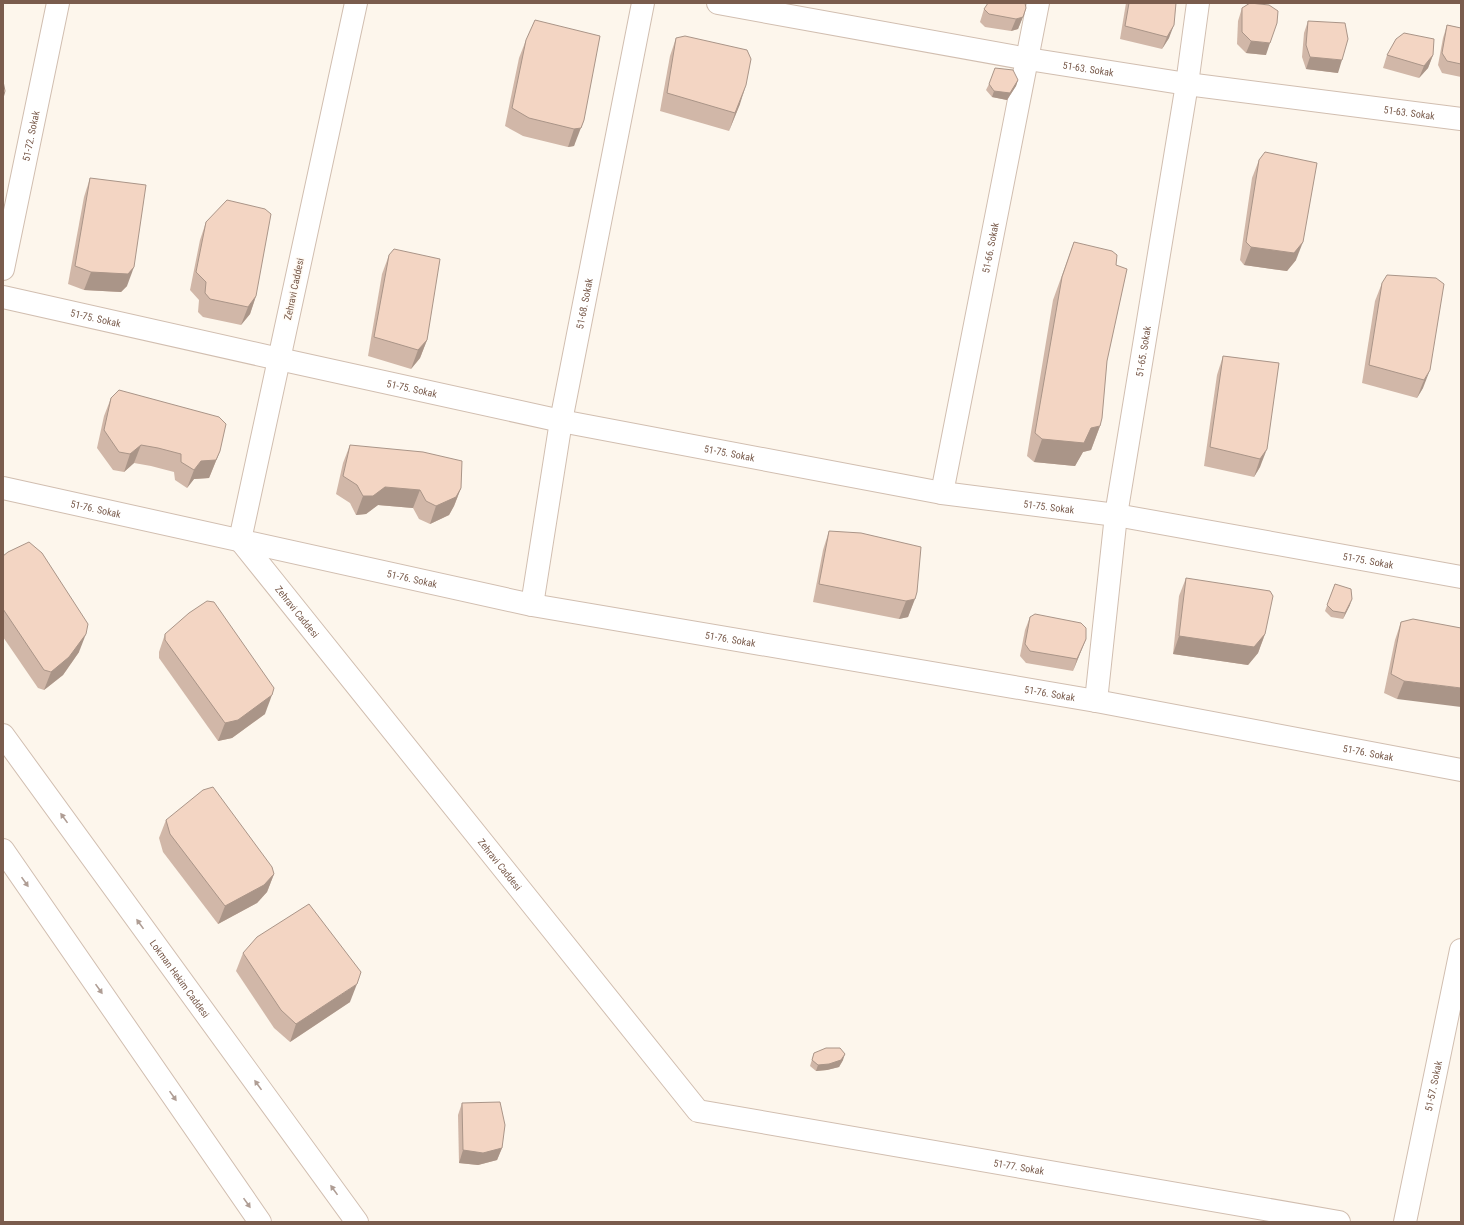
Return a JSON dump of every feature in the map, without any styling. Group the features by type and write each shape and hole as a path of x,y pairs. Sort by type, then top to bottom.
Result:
{"street":[{"name":"51-72. Sokak","path":"3,269 58,3"},
{"name":"Zehravi Caddesi","path":"356,3 240,540 698,1111"},
{"name":"51-68. Sokak","path":"532,605 561,421 643,3"},
{"name":"51-63. Sokak","path":"718,3 1028,59 1187,84 1461,119"},
{"name":"51-66. Sokak","path":"942,492 1038,3"},
{"name":"51-65. Sokak","path":"1096,701 1116,515 1187,84 1198,3"},
{"name":"51-75. Sokak","path":"3,297 561,421 942,492 1116,515 1461,577"},
{"name":"51-76. Sokak","path":"3,488 532,605 1096,701 1461,770"},
{"name":"Lokman Hekim Caddesi","path":"3,735 357,1222"},
{"path":"3,850 260,1222"},
{"name":"51-57. Sokak","path":"1405,1222 1461,950"},
{"name":"51-77. Sokak","path":"698,1111 1339,1222"}],"building":[{"path":"988,3 1025,3 1026,8 1023,17 1016,19 989,14 984,9"},
{"path":"1129,3 1176,3 1174,25 1167,37 1125,26"},
{"path":"1250,3 1269,5 1278,11 1277,23 1270,43 1251,41 1242,32 1242,8"},
{"path":"535,20 600,36 584,120 581,128 574,129 529,118 512,108 526,40"},
{"path":"1308,21 1345,23 1348,39 1342,60 1310,57 1306,45"},
{"path":"1447,25 1461,28 1461,64 1447,61 1442,53"},
{"path":"1404,33 1434,39 1433,55 1424,66 1387,55 1396,39"},
{"path":"685,36 747,50 751,59 746,85 735,113 667,93 676,38"},
{"path":"995,68 1013,70 1018,80 1010,93 994,91 989,84"},
{"path":"3,81 5,91 3,98"},
{"path":"1265,152 1317,163 1303,242 1294,253 1251,247 1246,242 1259,160"},
{"path":"90,178 146,185 134,267 128,274 91,272 75,266"},
{"path":"227,200 265,209 271,214 256,296 248,307 210,299 205,293 206,282 196,272 206,222"},
{"path":"1074,242 1112,251 1117,255 1116,265 1127,269 1107,361 1102,418 1100,426 1091,428 1084,443 1042,439 1035,433 1062,277"},
{"path":"394,249 440,259 427,340 418,350 374,337 389,255"},
{"path":"1387,275 1436,278 1444,284 1430,370 1424,380 1369,365 1382,283"},
{"path":"1223,356 1279,363 1267,449 1260,459 1210,447"},
{"path":"119,390 219,417 226,424 220,451 216,460 201,461 194,470 181,462 181,454 158,448 141,445 130,454 119,452 104,430 111,398"},
{"path":"350,445 423,452 462,461 461,488 456,497 436,506 426,501 420,490 385,487 373,496 363,496 357,485 343,476"},
{"path":"829,531 861,533 921,547 915,599 906,601 819,584"},
{"path":"29,542 42,553 88,624 86,634 69,657 51,672 44,670 3,609 3,556"},
{"path":"1186,578 1270,591 1273,596 1265,634 1254,647 1179,636"},
{"path":"1335,584 1351,589 1352,599 1345,613 1333,611 1327,605"},
{"path":"207,601 214,602 274,688 272,695 238,720 225,723 165,640 165,634 189,613"},
{"path":"1035,614 1081,623 1086,628 1086,639 1077,659 1030,651 1025,644 1030,617"},
{"path":"1413,619 1461,628 1461,688 1404,681 1391,674 1401,622"},
{"path":"213,787 272,867 274,874 264,885 225,906 170,834 166,820 203,790"},
{"path":"309,904 361,972 357,984 296,1024 281,1010 243,953 257,937"},
{"path":"826,1048 840,1048 845,1054 841,1060 829,1064 818,1065 812,1060 814,1053"},
{"path":"500,1102 505,1125 502,1148 483,1153 463,1150 462,1103"}]}
